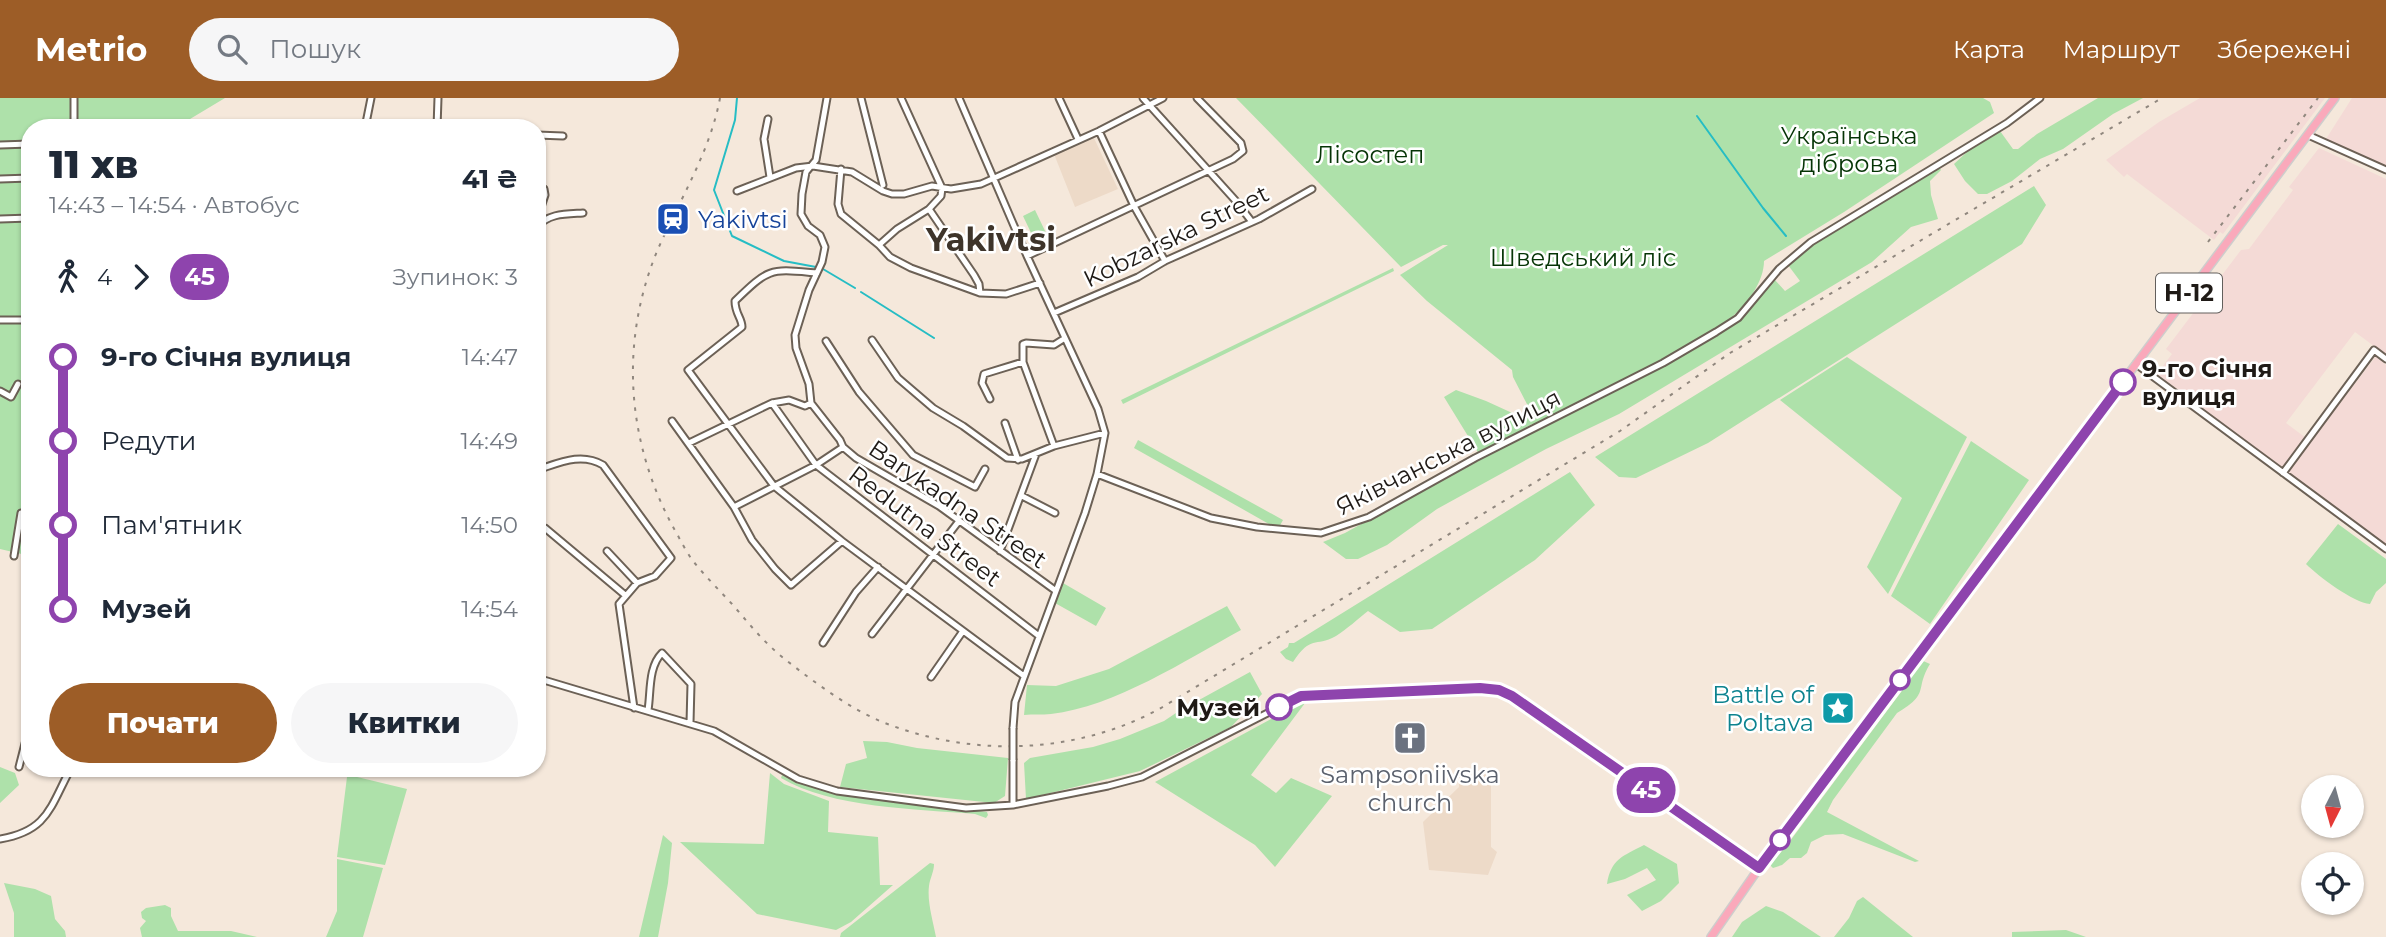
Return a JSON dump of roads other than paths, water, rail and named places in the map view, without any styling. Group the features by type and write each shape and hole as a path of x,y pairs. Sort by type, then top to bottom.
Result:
{"main road":[{"name":"Н-12","path":"1711,937 1759,868 2335,98"}],"street":[{"path":"74,98 74,119"},
{"path":"367,119 372,98"},
{"path":"437,119 438,98"},
{"name":"Barykadna Street","path":"827,98 813,166 806,172 801,214 808,226 820,235 825,247 794,335 809,384 811,403 843,447 856,458 939,506 1056,591"},
{"path":"861,98 883,185"},
{"path":"879,245 897,229 929,209 941,196 942,188 901,98"},
{"path":"959,98 1027,256 1098,409 1105,433 1086,513 1016,702 1013,727 1013,805"},
{"path":"1059,98 1078,139"},
{"path":"1143,98 1252,222"},
{"path":"737,191 770,177 813,166 852,172 892,194 904,194 932,186 942,188 981,184 1099,131 1163,98"},
{"path":"1027,256 1233,159 1243,150 1241,144 1197,98"},
{"name":"Яківчанська вулиця","path":"1097,474 1211,517 1257,527 1321,533 1369,517 1475,458 1663,363 1738,318 1779,269 1811,242 2007,123 2040,98"},
{"path":"768,118 764,139 770,177"},
{"path":"1099,131 1134,206 1165,261"},
{"path":"546,135 564,136"},
{"path":"2308,135 2386,170"},
{"path":"0,145 21,145"},
{"path":"841,169 838,204 841,214 890,257 911,268 980,293 1006,294 1040,283"},
{"path":"0,179 21,178"},
{"name":"Kobzarska Street","path":"1054,313 1138,277 1165,261 1252,222 1311,189"},
{"path":"929,209 974,275 980,293"},
{"path":"546,219 561,214 583,214"},
{"path":"0,219 21,218"},
{"path":"817,273 778,270 755,282 735,301 735,312 742,322 742,327 688,370 774,486 842,541 1024,676"},
{"path":"0,320 21,320"},
{"path":"1054,446 1023,362 1023,344 1054,345 1065,338"},
{"path":"872,340 898,378 933,408 1007,458 1018,460 1054,446 1105,433"},
{"path":"826,341 859,392 913,454 975,487 985,469"},
{"path":"2283,473 2374,350 2386,359"},
{"path":"990,399 982,383 984,374 1023,362"},
{"path":"2136,364 2386,549"},
{"path":"0,391 11,397 18,384"},
{"path":"689,443 772,402 789,400 806,406 811,403"},
{"name":"Redutna Street","path":"772,402 816,465 1039,636"},
{"path":"672,421 734,507 752,540 791,585 842,541"},
{"path":"1005,423 1018,460"},
{"path":"734,507 816,465 843,447"},
{"path":"1000,551 1036,454"},
{"path":"546,467 577,458 603,465 671,558 655,576 637,583 619,604 634,708"},
{"path":"1022,496 1055,513"},
{"path":"14,556 21,513"},
{"path":"872,634 959,521"},
{"path":"546,529 625,594"},
{"path":"607,551 637,583"},
{"path":"823,643 856,592 878,567"},
{"path":"931,677 963,631"},
{"path":"648,710 650,683 658,657 662,653 691,684 690,723"},
{"path":"546,681 714,731 798,779 837,791 965,808 1013,805 1142,777 1301,696 1480,688 1499,690 1512,696 1759,868"},
{"path":"19,767 21,759"},
{"path":"0,839 20,836 38,825 66,777"}],"waterway":[{"path":"737,98 735,120 714,190 732,236 784,261 816,267"},
{"path":"1697,116 1786,236"},
{"path":"823,269 855,288"},
{"path":"861,292 934,338"}],"railway":[{"path":"720,98 702,156 652,264 636,328 633,361 636,419 645,459 659,498 693,561 761,637 809,678 859,711 880,721 914,733 986,746 1058,743 1128,724 1161,708 1620,431 1730,353 2162,98"},
{"path":"2208,242 2318,98"}],"place":[{"name":"Yakivtsi","path":"673,219"},
{"name":"9-го Січня вулиця","path":"2123,382"},
{"name":"Музей","path":"1279,707"},
{"name":"Battle of Poltava","path":"1838,708"},
{"name":"Sampsoniivska church","path":"1410,738"}],"district":[{"name":"Yakivtsi","path":"991,239"}],"park label":[{"name":"Українська діброва","path":"1849,149"},
{"name":"Лісостеп","path":"1370,154"},
{"name":"Шведський ліс","path":"1583,257"}]}
